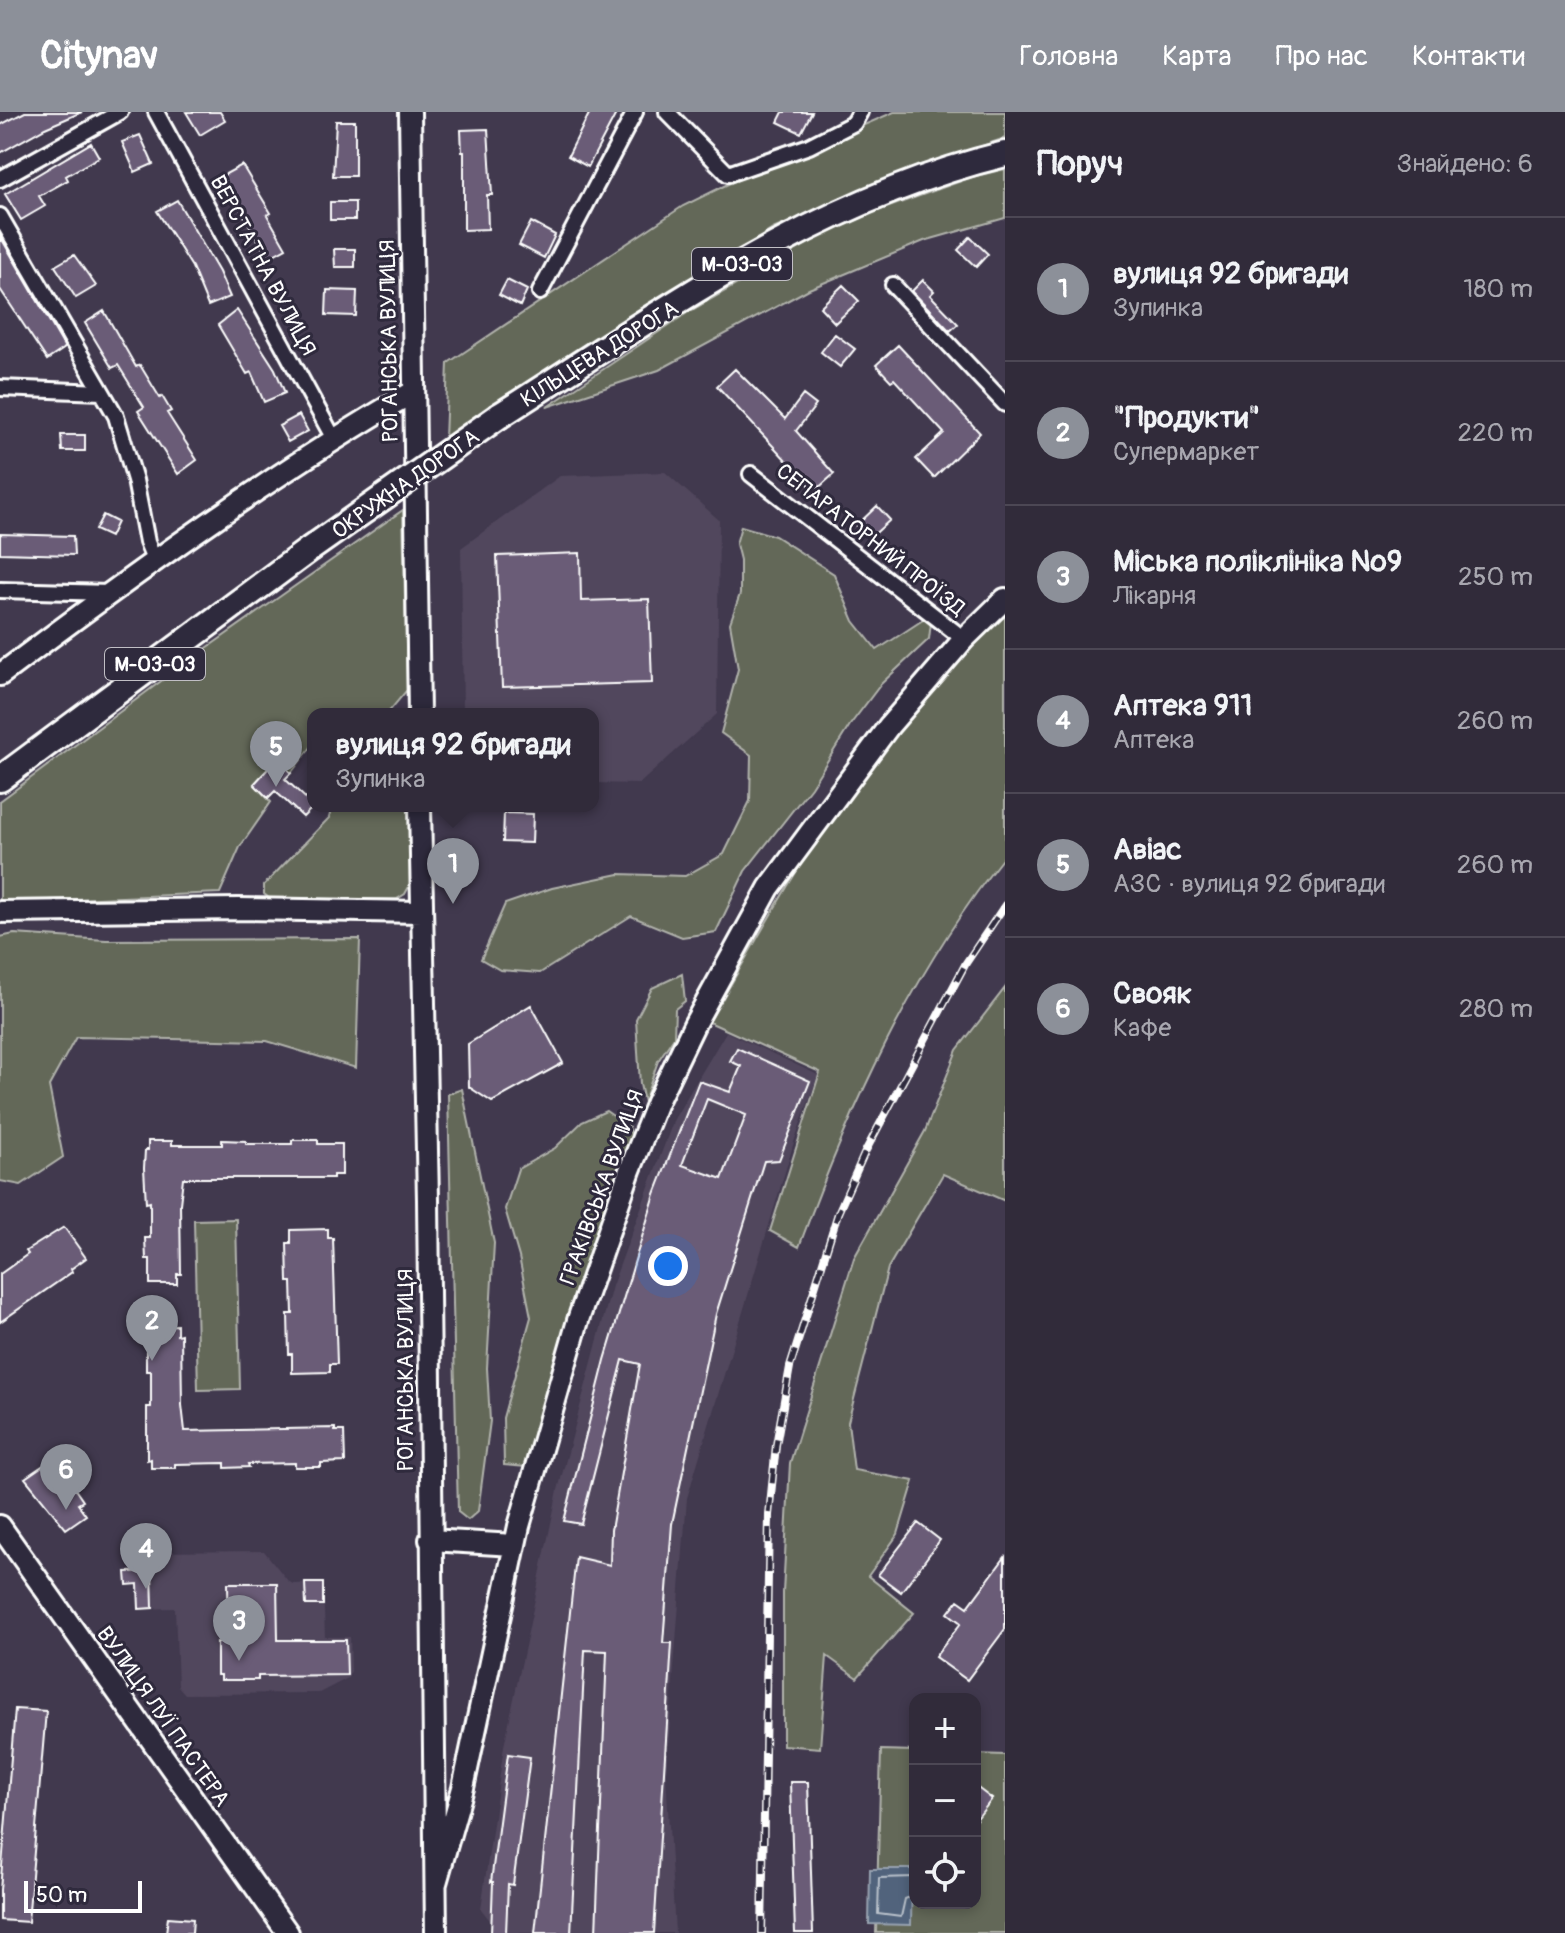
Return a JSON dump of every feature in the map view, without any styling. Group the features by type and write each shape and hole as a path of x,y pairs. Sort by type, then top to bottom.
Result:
{"highway":[{"name":"КІЛЬЦЕВА ДОРОГА","path":"499,416 783,239 859,203 929,176 1005,154"},
{"name":"ОКРУЖНА ДОРОГА","path":"0,779 310,549 499,416"}],"street":[{"path":"0,179 120,112"},
{"name":"ВЕРСТАТНА ВУЛИЦЯ","path":"156,112 334,439"},
{"name":"РОГАНСЬКА ВУЛИЦЯ","path":"410,112 419,708"},
{"path":"540,292 635,112"},
{"path":"667,112 728,174 809,146 857,118"},
{"path":"0,216 116,416 127,447 147,542 155,562"},
{"path":"893,285 1005,404"},
{"path":"0,388 102,392"},
{"path":"0,675 109,593 334,439 413,392"},
{"name":"СЕПАРАТОРНИЙ ПРОЇЗД","path":"751,474 964,639"},
{"path":"0,590 109,593"},
{"name":"ГРАКІВСЬКА ВУЛИЦЯ","path":"436,1883 463,1788 514,1545 579,1317 657,1102 695,1023 769,888 889,726 964,639 1005,599"},
{"name":"РОГАНСЬКА ВУЛИЦЯ","path":"420,812 436,1933"},
{"path":"0,912 239,909 422,912"},
{"name":"ВУЛИЦЯ ЛУЇ ПАСТЕРА","path":"0,1526 288,1933"},
{"path":"430,1540 514,1545"}],"shaded area":[{"path":"665,472 719,520 717,714 639,784 599,783 599,708 463,708 461,548 560,476"},
{"path":"726,1032 818,1075 794,1142 687,1498 666,1773 675,1933 500,1933 481,1909 504,1746 558,1490 612,1286 674,1119"},
{"path":"264,1551 293,1584 323,1583 325,1637 350,1637 351,1671 348,1678 319,1693 185,1694 178,1686 175,1608 139,1609 135,1557 151,1552"}],"green space":[{"path":"894,112 1005,112 1005,138 916,169 773,229 445,439 448,363 683,206"},
{"path":"1005,169 1005,218 924,241 809,289 659,370 547,407 687,313 819,237 872,213 972,177"},
{"path":"403,510 407,690 392,708 307,708 307,752 291,773 277,759 254,784 271,802 240,847 220,893 0,902 0,801 184,664"},
{"path":"741,526 775,536 834,574 854,621 877,650 932,614 929,639 881,684 850,725 811,787 745,871 716,932 682,937 631,916 540,973 500,970 481,959 505,904 552,888 619,874 685,876 724,854 750,801 751,755 721,733 738,669 730,623 740,594 740,560 736,544"},
{"path":"1005,606 1005,855 941,946 886,1043 840,1144 799,1247 770,1231 820,1072 709,1022 789,884 841,803 900,727"},
{"path":"330,812 409,812 411,883 405,894 397,899 273,901 264,894 264,885 329,818"},
{"path":"14,934 106,940 360,939 356,1068 267,1041 76,1037 49,1086 63,1157 21,1185 0,1181 0,937"},
{"path":"682,974 685,1001 675,1009 674,1037 658,1061 644,1102 636,1019 652,988"},
{"path":"1005,988 1005,1201 943,1174 888,1268 848,1422 854,1470 914,1481 898,1534 868,1576 914,1613 857,1678 827,1656 820,1748 783,1745 783,1593 790,1463 854,1258 925,1131 957,1050"},
{"path":"462,1089 494,1243 487,1368 490,1421 478,1511 468,1520 458,1512 448,1094"},
{"path":"606,1111 629,1127 632,1138 570,1312 526,1467 504,1465 503,1418 531,1317 505,1209 518,1169 555,1148 582,1122"},
{"path":"236,1219 240,1389 198,1390 194,1220"},
{"path":"881,1750 909,1751 909,1909 981,1909 981,1754 1005,1755 1005,1933 876,1933"}],"water":[{"path":"870,1869 909,1869 911,1925 869,1924"}],"building":[{"path":"25,112 82,112 0,153 0,125"},
{"path":"186,112 220,112 225,120 200,135"},
{"path":"590,112 617,112 588,167 568,156"},
{"path":"783,112 812,112 801,133 778,122"},
{"path":"336,121 355,121 355,176 333,176"},
{"path":"488,129 492,195 487,195 488,229 464,230 461,130"},
{"path":"140,135 153,164 135,172 122,142"},
{"path":"91,143 99,157 39,196 45,206 21,220 5,194"},
{"path":"242,165 271,213 267,215 286,248 268,258 222,176"},
{"path":"177,200 230,297 208,306 192,267 157,211"},
{"path":"330,202 355,202 355,220 330,220"},
{"path":"531,222 555,235 544,258 519,245"},
{"path":"0,236 65,348 47,360 0,289"},
{"path":"970,237 988,254 976,267 958,250"},
{"path":"334,249 355,249 355,267 335,267"},
{"path":"74,255 96,286 76,298 55,266"},
{"path":"507,280 527,290 520,306 499,295"},
{"path":"923,280 934,291 930,295 958,324 950,331 912,291"},
{"path":"843,285 859,301 835,323 820,307"},
{"path":"327,290 357,291 356,316 326,315"},
{"path":"237,310 275,369 285,393 264,402 251,372 247,374 218,325"},
{"path":"104,311 136,367 140,365 160,398 162,396 171,411 167,413 197,460 178,474 138,411 144,407 118,365 112,368 85,323"},
{"path":"835,334 855,349 840,367 821,352"},
{"path":"898,345 980,433 934,478 916,459 944,433 894,379 891,381 876,365"},
{"path":"735,369 785,419 803,395 816,405 796,431 834,474 815,491 717,386"},
{"path":"299,415 308,431 288,442 279,426"},
{"path":"61,435 85,435 85,451 62,451"},
{"path":"877,506 890,520 869,539 856,526"},
{"path":"103,515 117,522 110,537 95,530"},
{"path":"0,534 73,536 74,555 0,553"},
{"path":"580,553 581,601 649,599 652,683 502,687 497,556"},
{"path":"277,759 291,773 285,779 307,799 308,812 303,817 275,791 268,798 254,784"},
{"path":"504,813 533,814 532,843 503,842"},
{"path":"531,1005 563,1063 492,1102 469,1087 468,1044"},
{"path":"737,1048 810,1081 779,1160 764,1161 716,1314 672,1524 663,1643 672,1643 654,1933 596,1933 607,1651 585,1650 571,1933 535,1933 576,1557 610,1565 611,1530 640,1364 623,1360 581,1524 564,1521 605,1360 655,1194 699,1081 730,1092 741,1066 730,1061","holes":["707,1099 746,1115 722,1179 682,1165"]},
{"path":"222,1140 246,1141 246,1144 292,1144 292,1140 318,1140 318,1144 342,1144 342,1175 333,1175 333,1178 183,1178 180,1204 181,1274 177,1274 177,1284 150,1284 150,1259 146,1259 145,1238 150,1238 150,1202 146,1203 144,1168 148,1141 172,1141 172,1145 222,1145"},
{"path":"64,1227 86,1258 71,1269 72,1272 0,1322 0,1274 28,1254 26,1251"},
{"path":"328,1229 328,1238 333,1238 337,1364 330,1364 330,1372 292,1373 288,1314 293,1314 292,1282 288,1282 287,1243 291,1243 291,1230"},
{"path":"177,1325 177,1335 181,1334 185,1431 335,1428 335,1431 344,1431 345,1462 321,1463 321,1467 295,1467 295,1463 225,1468 225,1463 151,1468 151,1459 147,1460 147,1407 151,1407 151,1371 146,1371 146,1351 150,1351 149,1326"},
{"path":"60,1454 74,1474 68,1479 83,1501 78,1504 86,1515 66,1529 25,1478"},
{"path":"918,1523 940,1540 901,1592 878,1575"},
{"path":"1005,1557 1005,1629 967,1680 935,1657 961,1623 948,1613 958,1600 968,1607"},
{"path":"152,1571 153,1608 139,1609 138,1584 127,1585 126,1572"},
{"path":"228,1583 277,1583 278,1640 346,1640 347,1675 258,1676 258,1680 221,1680 221,1675 217,1675 217,1642 229,1642"},
{"path":"305,1583 323,1583 323,1605 306,1605"},
{"path":"15,1709 46,1711 28,1922 0,1920"},
{"path":"508,1754 530,1757 513,1885 508,1884 506,1933 491,1933 491,1882"},
{"path":"790,1782 808,1782 813,1933 795,1933"},
{"path":"981,1791 992,1799 981,1813"},
{"path":"168,1917 193,1919 192,1933 166,1933"}],"railway":[{"path":"762,1933 769,1515 776,1445 790,1367 838,1213 865,1152 966,963 1005,905"}],"place":[{"name":"Авіас","path":"276,787"},
{"name":"вулиця 92 бригади","path":"453,904"},
{"name":"\"Продукти\"","path":"152,1361"},
{"name":"Свояк","path":"66,1510"},
{"name":"Аптека 911","path":"146,1589"},
{"name":"Міська поліклініка №9","path":"239,1661"}]}
